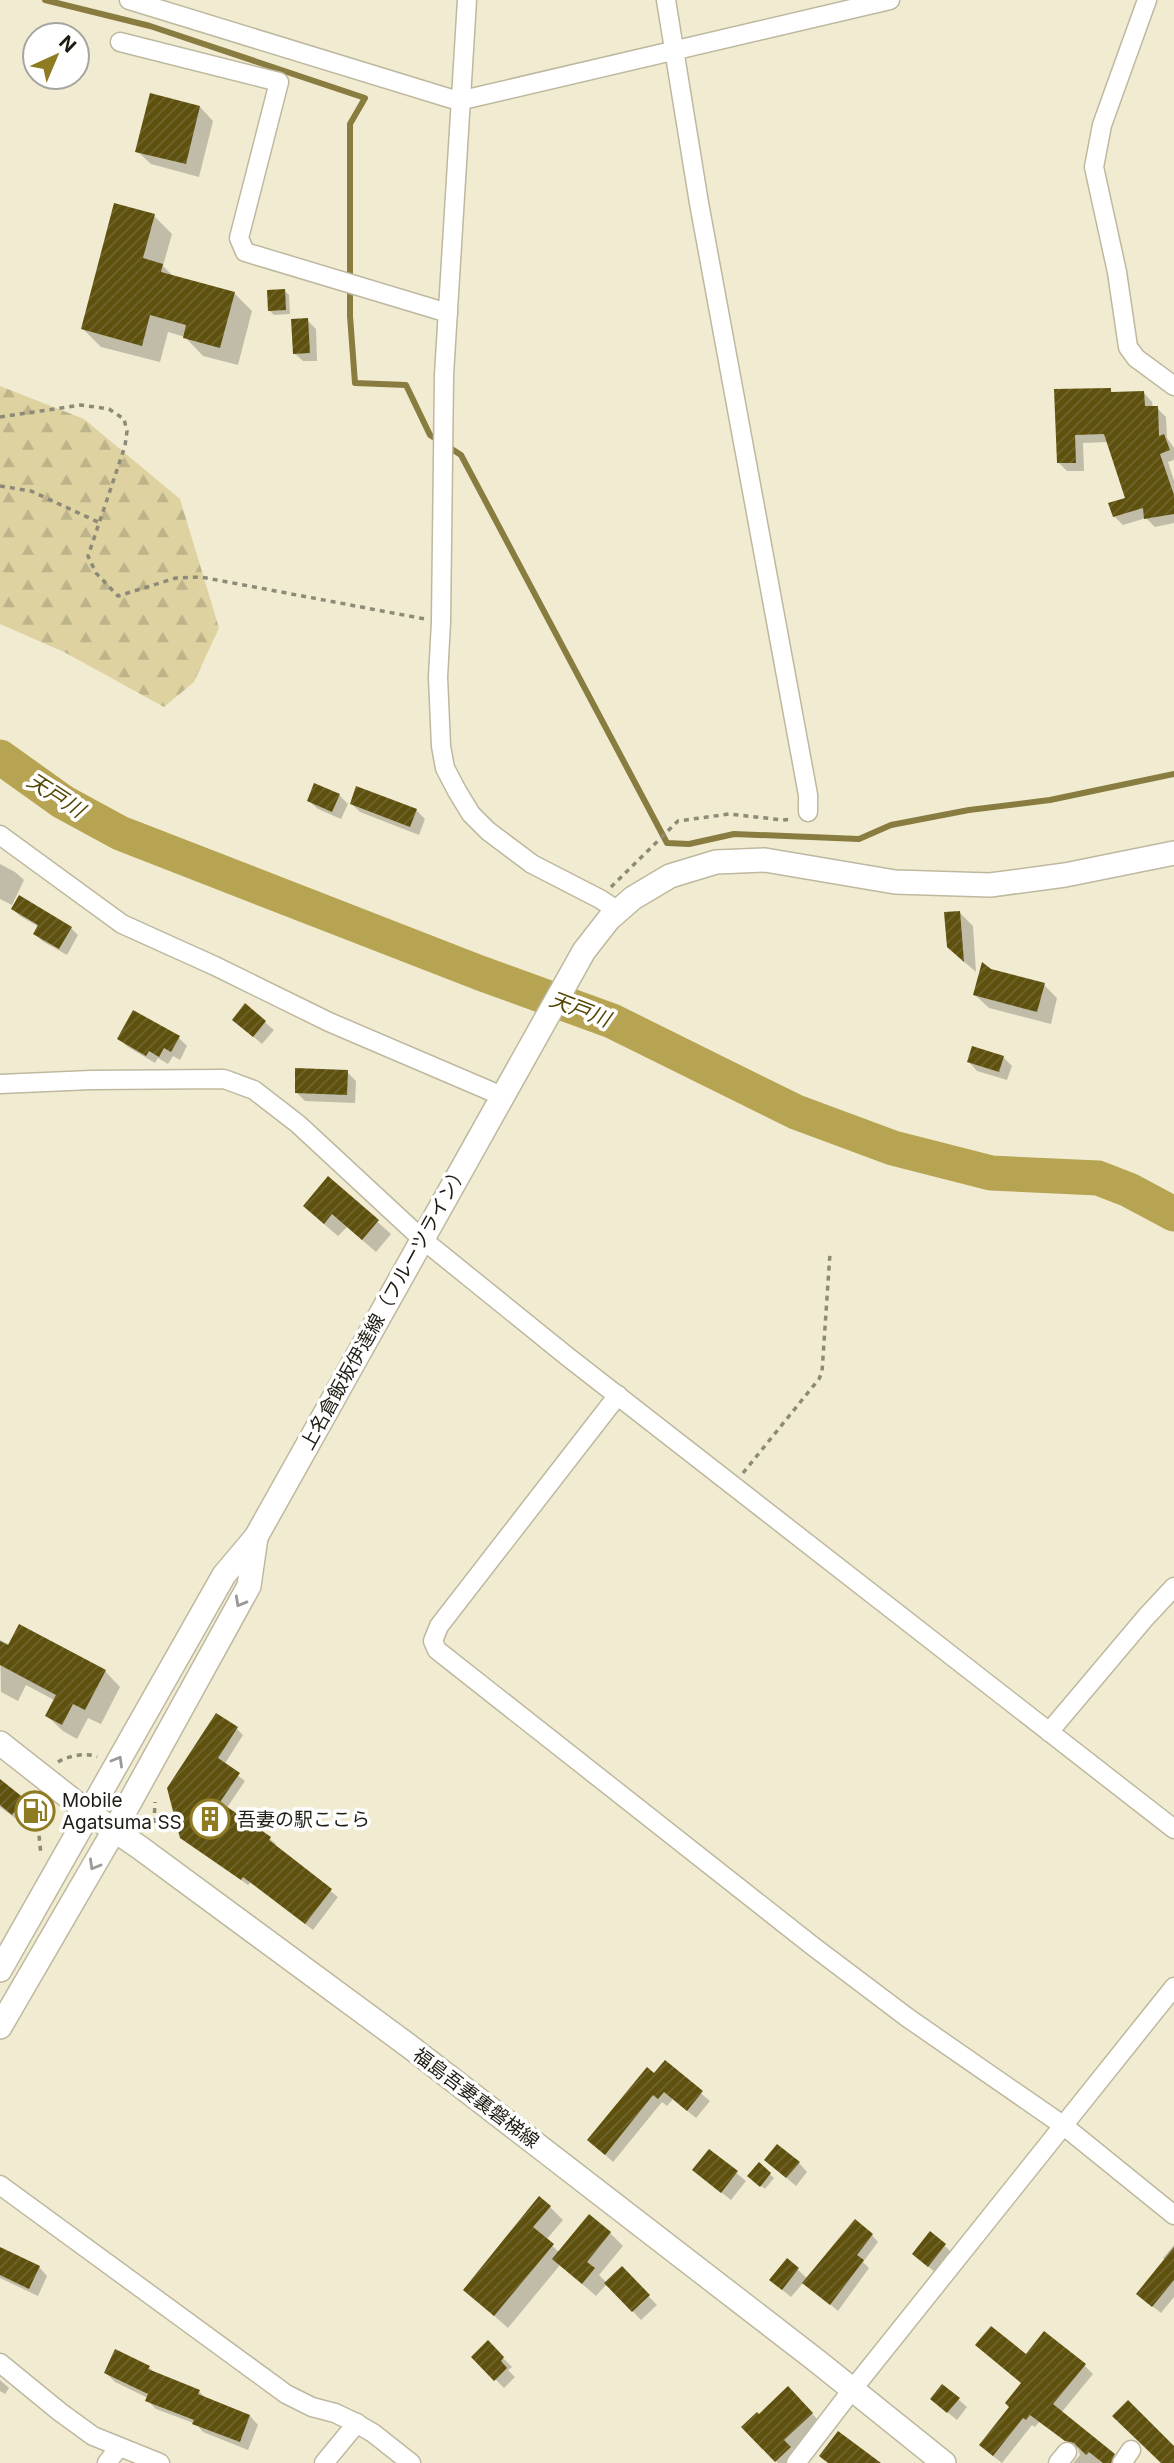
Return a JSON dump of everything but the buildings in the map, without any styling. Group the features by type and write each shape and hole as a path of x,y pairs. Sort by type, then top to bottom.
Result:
{"main road":[{"path":"609,905 633,898 670,876 716,862 765,860 895,882 990,885 1065,875 1174,853"},
{"name":"上名倉飯坂伊達線（フルーツライン）","path":"0,1970 224,1575 256,1537 584,951 609,919 609,905"},
{"name":"上名倉飯坂伊達線（フルーツライン）","path":"0,2027 115,1829 249,1586 256,1537"},
{"name":"福島吾妻裏磐梯線","path":"0,1743 89,1813 115,1829 419,2054 944,2463"}],"street":[{"path":"129,0 436,95 463,99 890,0"},
{"path":"467,0 444,374 439,733 445,768 471,814 506,847 609,905"},
{"path":"666,0 699,203 808,795 808,812"},
{"path":"1147,0 1102,125 1094,167 1117,272 1128,347 1136,358 1174,386"},
{"path":"120,41 279,82 239,238 245,252 448,313"},
{"path":"0,835 122,924 329,1022 507,1087"},
{"path":"0,1084 224,1079 254,1090 298,1124 422,1239 733,1486 1174,1829"},
{"path":"618,1395 439,1626 433,1637 434,1646 441,1655 814,1947 908,2018 1063,2126 1174,2215"},
{"path":"1049,1732 1174,1587"},
{"path":"796,2463 852,2389 1174,1987"},
{"path":"0,2185 286,2394 312,2407 357,2423 411,2463"},
{"path":"0,2363 93,2435 160,2463"},
{"path":"324,2463 357,2423"},
{"path":"107,2463 119,2447"}],"path":[{"path":"0,417 81,405 109,408 124,419 127,431 125,446 88,556 96,573 118,596 176,578 201,577 441,622"},
{"path":"0,486 31,491 98,523"},
{"path":"609,905 678,821 729,814 783,820 808,812"},
{"path":"733,1486 822,1372 830,1253"},
{"path":"56,1763 62,1759 92,1754 99,1758"},
{"path":"34,1791 41,1858"},
{"path":"154,1823 155,1801"}],"green space":[{"path":"0,386 84,419 180,499 219,628 194,682 164,707 64,652 0,624"}],"waterway":[{"path":"45,0 150,26 365,98 350,124 350,316 355,383 406,385 430,435 461,455 667,843 689,844 734,834 859,839 891,825 969,810 1050,800 1174,774"},
{"name":"天戸川","path":"0,757 63,802 120,833 480,973 612,1021 796,1112 893,1148 991,1173 1098,1178 1129,1190 1174,1214"}],"place":[{"name":"Mobile Agatsuma SS","path":"35,1811"},
{"name":"吾妻の駅ここら","path":"210,1819"}]}
